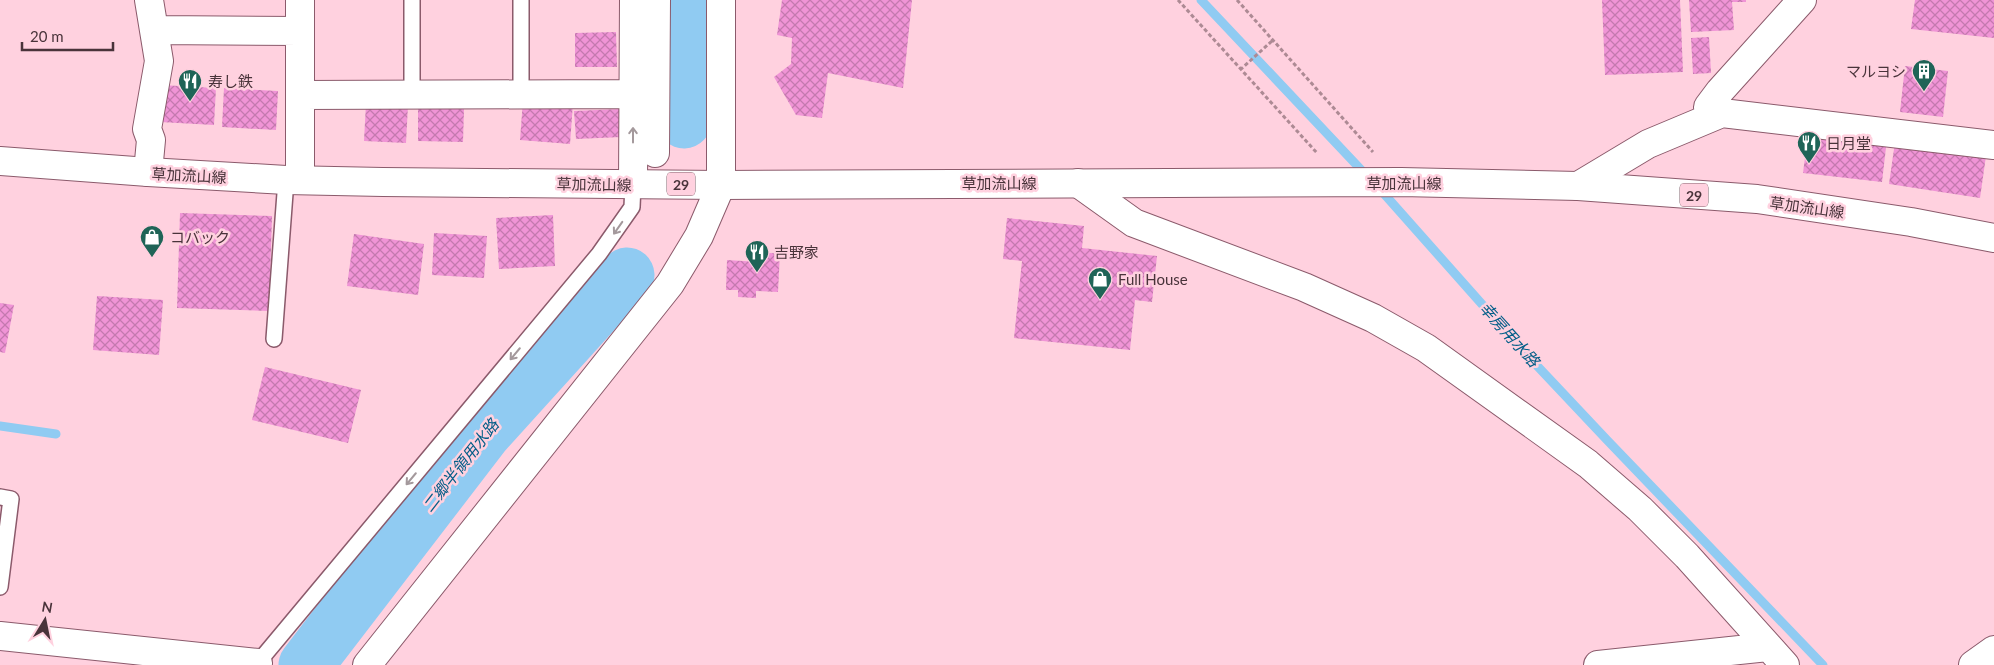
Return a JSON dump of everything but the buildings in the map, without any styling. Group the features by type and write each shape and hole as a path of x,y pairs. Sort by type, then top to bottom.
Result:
{"street":[{"path":"148,0 159,61 146,129 151,140 148,172"},
{"path":"293,180 300,94 300,0"},
{"path":"634,0 634,184"},
{"path":"655,154 656,0"},
{"path":"367,665 670,284 699,236 721,185 721,0"},
{"path":"1709,118 1708,107 1720,91 1802,0"},
{"path":"154,30 300,31"},
{"path":"300,94 634,94"},
{"path":"1578,186 1648,144 1722,113 1994,145"},
{"name":"草加流山線","path":"0,161 293,180 721,185 1395,182 1578,186 1757,199 1911,222 1994,238"},
{"path":"1078,183 1134,223 1304,287 1373,318 1426,348 1588,464 1640,509 1686,556 1776,656"},
{"path":"0,636 257,664"},
{"path":"1972,665 1994,650"},
{"path":"1598,665 1776,656"}],"lane":[{"path":"412,0 412,93"},
{"path":"521,0 521,94"},
{"path":"274,339 293,180"},
{"path":"257,664 608,242 632,207 634,184"},
{"path":"0,497 11,499 0,587"}],"path":[{"path":"1178,0 1240,70 1353,183"},
{"path":"1237,0 1395,182"},
{"path":"1240,70 1273,40"}],"waterway":[{"name":"二郷半領用水路","path":"680,0 684,121"},
{"name":"幸房用水路","path":"1201,0 1367,176"},
{"name":"幸房用水路","path":"1378,187 1527,355 1823,665"},
{"name":"二郷半領用水路","path":"306,665 484,433 627,275"},
{"path":"0,426 56,434"}],"place":[{"name":"マルヨシ","path":"1924,92"},
{"name":"寿し鉄","path":"190,102"},
{"name":"日月堂","path":"1809,164"},
{"name":"コバック","path":"152,258"},
{"name":"吉野家","path":"757,273"},
{"name":"Full House","path":"1100,300"}]}
